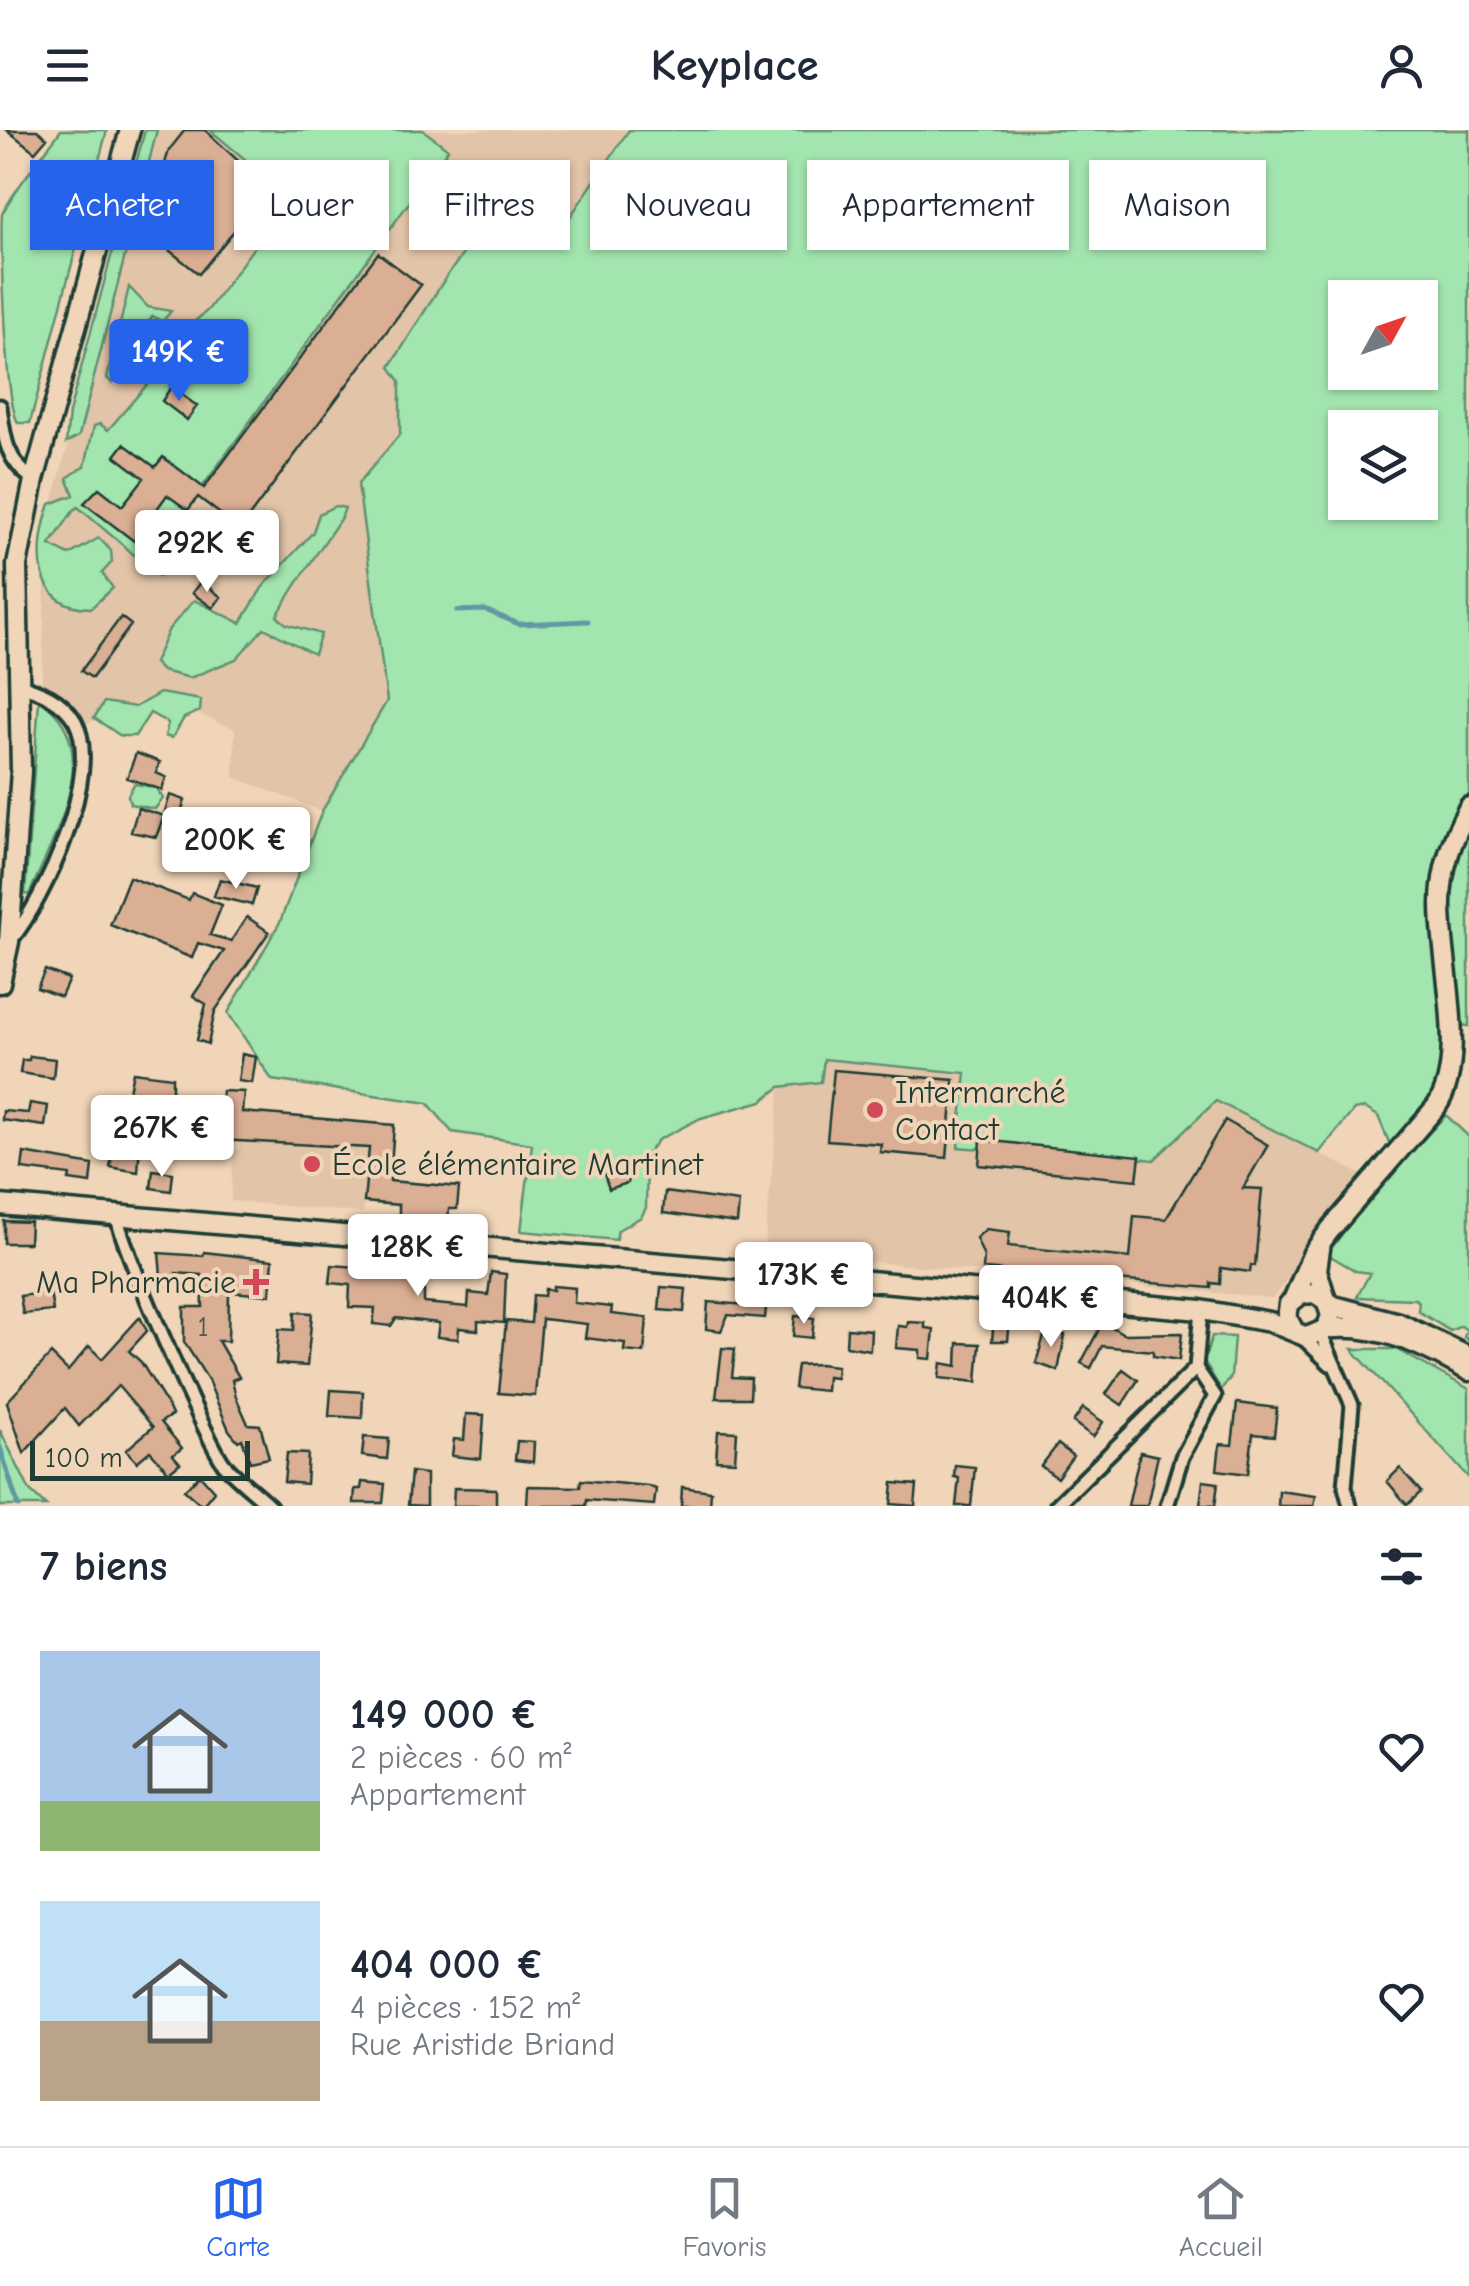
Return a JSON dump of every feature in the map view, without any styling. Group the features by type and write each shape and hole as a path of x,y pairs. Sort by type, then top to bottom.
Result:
{"street":[{"path":"0,983 9,942 21,771 8,562 130,130"},
{"path":"0,406 6,449 17,468 34,480"},
{"path":"9,942 36,902 71,821 82,753 76,723 63,707 46,692 18,684"},
{"path":"1346,1382 1287,1318 1321,1242 1436,1107 1452,1081 1440,901 1447,858 1469,807"},
{"path":"0,1205 1201,1310 1297,1333 1356,1327 1404,1339 1469,1370"},
{"path":"117,1215 117,1228 137,1276 222,1461 270,1506"},
{"path":"1321,1242 1317,1270 1331,1316 1323,1332"},
{"path":"1201,1310 1292,1301 1308,1292 1342,1310 1410,1328 1469,1356"},
{"path":"1167,1506 1182,1456 1215,1396 1196,1368 1201,1310"},
{"path":"1323,1332 1346,1382 1353,1421 1346,1487 1349,1505"},
{"path":"1056,1506 1196,1368"}],"shaded area":[{"path":"151,130 629,130 609,160 590,160 590,188 570,217 570,160 409,160 409,250 506,250 400,380 400,434 358,484 387,701 322,811 234,777 235,729 154,696 40,743 47,524 119,250 214,250 214,160 143,160"},
{"path":"823,1059 1216,1101 1366,1177 1273,1298 764,1252 780,1087 821,1082"},
{"name":"École élémentaire Martinet","path":"242,1112 394,1125 390,1181 366,1179 363,1213 231,1201 233,1150 239,1149"}],"green space":[{"path":"61,130 107,130 99,160 38,160"},
{"path":"145,130 157,130 149,160 137,160"},
{"path":"210,130 423,130 448,149 440,160 409,160 409,203 389,230 389,160 246,160"},
{"path":"629,130 1469,130 1469,1026 1459,1025 1442,997 1442,1086 1391,1147 1378,1116 1365,1108 1354,1110 1319,1153 1216,1101 1154,1160 982,1141 981,1149 958,1147 966,1073 824,1059 821,1082 780,1087 762,1101 701,1118 658,1140 647,1154 646,1208 641,1217 618,1230 616,1240 521,1231 532,1144 452,1132 428,1103 272,1080 228,1013 280,922 322,811 387,701 358,484 400,434 400,381 390,367 466,250 570,250 570,217 590,188 590,250 787,250 787,160 609,160"},
{"path":"30,171 30,250 75,250 30,423 18,423 13,407 2,284 2,214"},
{"path":"113,250 126,250 79,436 66,443 69,413"},
{"path":"252,250 375,250 179,519 191,516 197,524 176,560 164,572 159,576 78,507 74,510 50,545 69,555 99,538 111,551 112,562 102,573 113,588 91,608 71,605 57,598 42,571 42,538 50,504 74,495 67,478 85,466 94,426 100,424 108,430 188,337 194,322 208,310"},
{"path":"129,287 148,307 171,311 162,322 153,316 116,363 123,370 112,383 107,378"},
{"path":"335,506 345,508 342,516 277,616 286,624 321,634 314,654 264,628 236,659 190,678 162,671 154,663 169,629 194,600 241,623 262,588 313,532 319,514"},
{"path":"160,693 201,700 200,711 184,718 172,738 165,736 168,723 150,713 135,736 121,736 94,718 104,702 135,707"},
{"path":"39,700 60,719 70,741 73,766 61,820 29,895 25,894"},
{"path":"134,784 155,787 163,798 155,809 130,804 128,795"},
{"path":"1446,1115 1469,1137 1469,1341 1464,1337 1467,1330 1461,1326 1450,1331 1418,1311 1419,1302 1415,1299 1357,1297 1370,1273 1356,1271 1327,1254 1370,1197"},
{"path":"1212,1336 1234,1337 1231,1377 1221,1390 1204,1361"},
{"path":"1352,1349 1396,1349 1469,1389 1469,1478"},
{"path":"0,1430 30,1491 46,1506 0,1506"}],"building":[{"path":"7,130 37,130 47,138 35,152"},
{"path":"185,130 205,130 237,160 234,160 234,231 199,274 169,250 214,250 214,160 166,160"},
{"path":"378,253 421,285 240,529 198,497 188,510 167,495 134,541 84,503 99,488 122,506 144,478 115,456 124,444 155,467 163,457 204,488"},
{"path":"171,387 197,406 187,420 162,401"},
{"path":"201,581 221,597 213,608 192,593"},
{"path":"121,617 131,625 92,678 81,671"},
{"path":"136,753 160,762 156,773 166,777 162,790 127,778"},
{"path":"170,795 185,800 179,819 164,815"},
{"path":"138,808 164,816 156,837 131,832"},
{"path":"221,832 246,839 241,859 232,856 231,861 214,856"},
{"path":"129,877 189,900 192,893 222,905 210,935 231,941 247,917 269,932 215,1011 208,1044 197,1040 206,1004 193,996 224,951 198,943 192,958 110,925"},
{"path":"220,879 257,888 252,905 214,896"},
{"path":"45,970 69,979 61,997 37,988"},
{"path":"242,1054 256,1057 252,1083 238,1081"},
{"path":"30,1056 55,1059 53,1078 20,1073 22,1060 29,1060"},
{"path":"834,1070 954,1080 947,1158 880,1152 881,1144 827,1140"},
{"path":"133,1072 172,1077 172,1102 128,1096"},
{"path":"222,1091 244,1092 242,1112 394,1125 390,1181 459,1187 457,1209 449,1209 448,1222 399,1217 399,1205 364,1202 369,1148 218,1140"},
{"path":"30,1103 48,1106 45,1126 2,1120 3,1111 28,1113"},
{"path":"1225,1120 1268,1145 1243,1188 1262,1189 1255,1266 1251,1265 1250,1272 1221,1268 1220,1284 1211,1283 1211,1288 983,1269 984,1257 976,1238 986,1229 1010,1232 1008,1246 1130,1258 1134,1216 1166,1219"},
{"path":"121,1140 140,1143 138,1172 110,1167 113,1147 119,1148"},
{"path":"981,1140 1140,1156 1137,1180 979,1165"},
{"path":"24,1153 93,1165 91,1183 69,1180 70,1175 22,1169"},
{"path":"622,1164 628,1183 609,1189 603,1171"},
{"path":"153,1170 173,1173 171,1191 151,1188"},
{"path":"665,1192 739,1202 737,1223 663,1213"},
{"path":"4,1221 30,1222 29,1243 4,1243"},
{"path":"204,1252 273,1260 270,1295 229,1292 228,1341 218,1341 239,1377 232,1380 236,1397 248,1424 260,1425 269,1458 250,1462 242,1439 238,1441 229,1430 207,1378 184,1342 184,1307 203,1307 202,1275 176,1273 175,1287 162,1286 159,1253 203,1256"},
{"path":"372,1264 424,1274 424,1303 468,1307 469,1293 488,1295 491,1272 506,1274 504,1323 478,1321 478,1330 459,1328 458,1339 437,1337 439,1323 396,1318 391,1326 373,1324 375,1308 349,1307 350,1285 330,1283 332,1265 371,1268"},
{"path":"553,1286 575,1288 574,1303 612,1307 611,1314 647,1318 644,1353 624,1351 625,1343 585,1338 587,1324 542,1319 535,1396 499,1393 506,1321 531,1323 533,1295 544,1296 545,1289 553,1290"},
{"path":"661,1287 686,1289 684,1312 659,1310"},
{"path":"50,1292 53,1311 23,1314 20,1296"},
{"path":"749,1294 767,1296 765,1318 728,1315 721,1331 706,1329 708,1302 748,1305"},
{"path":"295,1312 312,1313 307,1366 276,1364 279,1329 294,1330"},
{"path":"795,1316 814,1318 812,1338 793,1336"},
{"path":"140,1317 147,1331 129,1351 141,1362 168,1406 172,1415 161,1422 182,1448 173,1455 180,1463 169,1472 150,1451 137,1462 126,1450 153,1427 118,1386 79,1426 65,1408 24,1453 7,1402 51,1354 68,1371 89,1346 102,1359"},
{"path":"994,1318 1010,1319 1008,1341 992,1341"},
{"path":"908,1322 925,1323 925,1328 934,1329 931,1359 920,1358 920,1350 896,1348 898,1326 907,1327"},
{"path":"1103,1322 1124,1334 1182,1333 1179,1360 1153,1356 1153,1351 1102,1346 1091,1368 1081,1363"},
{"path":"847,1328 871,1330 870,1350 846,1346"},
{"path":"1046,1329 1065,1335 1058,1371 1036,1363"},
{"path":"958,1343 980,1344 977,1382 939,1378 941,1363 957,1366"},
{"path":"722,1348 735,1349 732,1377 751,1378 750,1398 716,1398"},
{"path":"797,1365 837,1366 836,1378 827,1377 826,1391 794,1388"},
{"path":"1123,1369 1138,1380 1122,1405 1106,1394"},
{"path":"331,1390 363,1392 362,1418 329,1416"},
{"path":"1237,1403 1277,1408 1274,1436 1253,1434 1248,1474 1217,1470 1220,1444 1232,1445"},
{"path":"1083,1408 1103,1422 1093,1437 1073,1422"},
{"path":"466,1414 484,1415 481,1459 452,1456 454,1439 464,1440"},
{"path":"718,1431 737,1432 735,1461 716,1460"},
{"path":"364,1437 389,1439 387,1459 362,1456"},
{"path":"517,1441 534,1442 533,1462 515,1460"},
{"path":"1058,1444 1073,1456 1057,1478 1041,1466"},
{"path":"1140,1452 1158,1456 1147,1506 1128,1506"},
{"path":"287,1453 308,1454 306,1484 284,1482"},
{"path":"955,1465 975,1467 971,1506 956,1506 959,1478 954,1477"},
{"path":"1400,1468 1421,1492 1407,1505 1387,1481"},
{"path":"411,1472 426,1474 426,1506 408,1505"},
{"path":"200,1475 214,1491 202,1506 184,1490"},
{"path":"581,1480 648,1486 656,1489 654,1505 587,1500 586,1506 527,1506 528,1486 580,1487"},
{"path":"1203,1481 1218,1483 1215,1506 1200,1505"},
{"path":"362,1482 385,1484 383,1503 354,1503 355,1489 361,1489"},
{"path":"893,1483 917,1485 915,1506 891,1504"},
{"path":"682,1487 711,1491 710,1506 681,1506"},
{"path":"454,1488 496,1489 496,1506 453,1506"},
{"path":"1279,1491 1316,1496 1314,1506 1278,1506"}],"waterway":[{"path":"457,611 485,610 519,624 588,621"},
{"path":"0,1447 18,1506"}],"place":[{"name":"Intermarché Contact","path":"875,1110"},
{"name":"École élémentaire Martinet","path":"312,1164"},
{"name":"Ma Pharmacie","path":"256,1282"}]}
